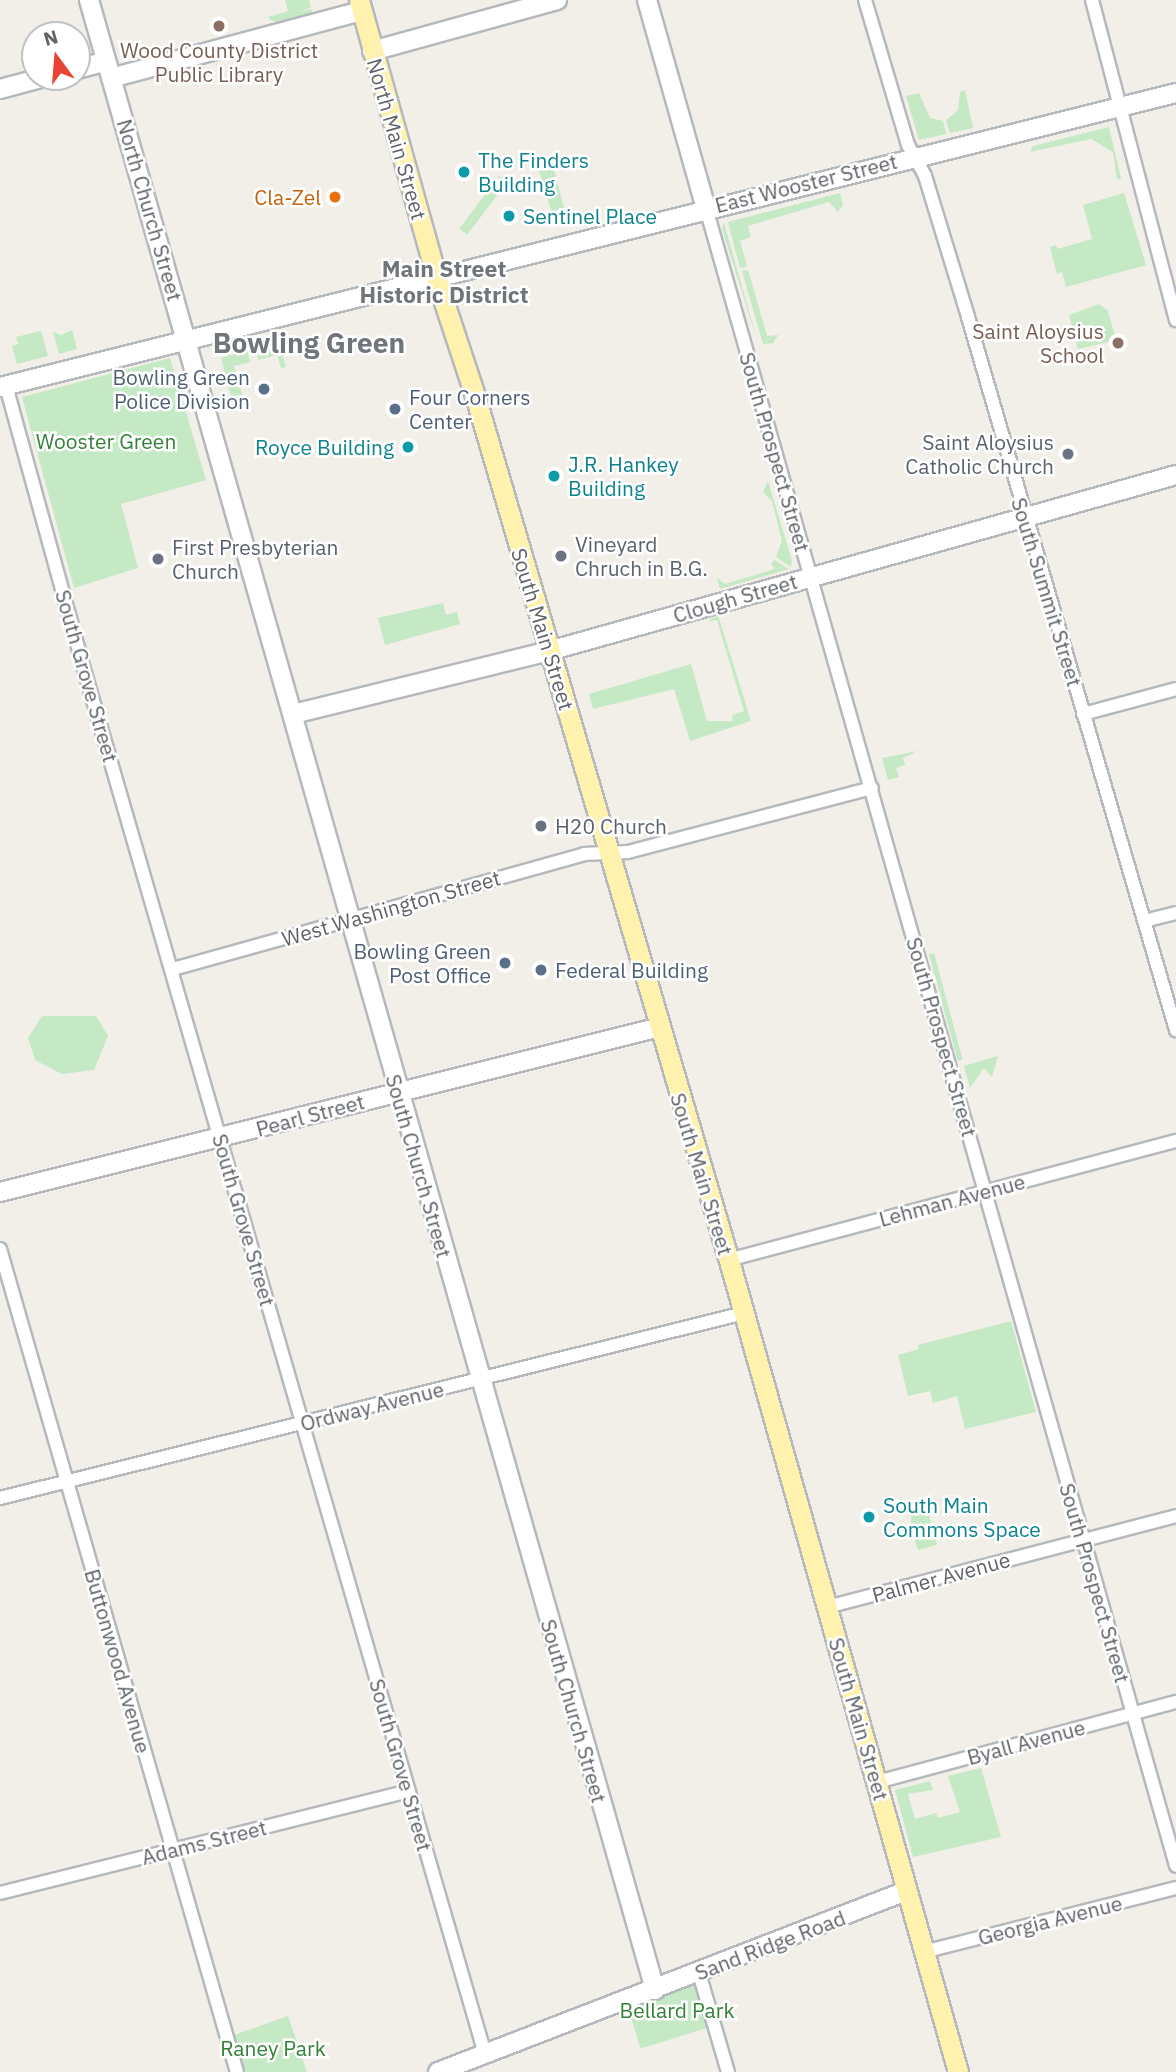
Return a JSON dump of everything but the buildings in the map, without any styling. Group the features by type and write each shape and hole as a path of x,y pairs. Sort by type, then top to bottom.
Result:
{"main road":[{"name":"North Main Street","path":"360,6 437,278"},
{"name":"South Main Street","path":"437,278 610,853 744,1313 958,2072"}],"street":[{"name":"North Church Street","path":"89,0 187,340"},
{"path":"372,51 557,0"},
{"path":"647,0 706,208"},
{"name":"South Summit Street","path":"865,0 914,156 937,213 1176,1031"},
{"path":"1092,0 1176,320"},
{"path":"91,69 109,69 360,6"},
{"path":"0,89 21,84"},
{"name":"East Wooster Street","path":"3,387 706,208 1176,93"},
{"name":"South Prospect Street","path":"706,208 1176,1866"},
{"name":"South Church Street","path":"187,340 349,920 655,1990"},
{"name":"South Grove Street","path":"3,387 485,2054"},
{"name":"Clough Street","path":"293,714 549,651 1176,475"},
{"path":"1083,714 1176,689"},
{"name":"West Washington Street","path":"173,970 584,854 610,853 681,839 872,788"},
{"path":"1144,921 1176,913"},
{"name":"Pearl Street","path":"0,1192 660,1027"},
{"name":"Lehman Avenue","path":"728,1260 1176,1141"},
{"name":"Buttonwood Avenue","path":"0,1249 237,2072"},
{"name":"Ordway Avenue","path":"0,1498 744,1313"},
{"name":"Palmer Avenue","path":"827,1607 1176,1516"},
{"name":"Byall Avenue","path":"877,1782 1176,1702"},
{"name":"Adams Street","path":"0,1893 408,1791"},
{"name":"Georgia Avenue","path":"923,1952 1176,1888"},
{"name":"Sand Ridge Road","path":"438,2072 906,1891"},
{"path":"699,1973 728,2072"}],"green space":[{"path":"285,0 309,0 311,7 299,13 311,9 312,14 279,23 271,20 268,17 288,11"},
{"path":"965,90 973,128 950,133 946,120 958,110 960,92"},
{"path":"919,93 930,118 943,121 946,134 919,140 906,96"},
{"path":"1109,127 1121,179 1117,179 1113,152 1091,139 1030,152 1033,146"},
{"path":"553,165 568,224 556,227 539,170"},
{"path":"499,176 507,182 467,235 459,229"},
{"path":"840,193 843,205 838,212 829,202 748,226 751,237 740,241 747,266 740,268 728,222"},
{"path":"1124,193 1146,265 1066,287 1062,272 1057,274 1050,247 1056,245 1058,249 1092,239 1083,205"},
{"path":"724,223 758,343 722,229"},
{"path":"748,270 767,336 778,335 773,343 763,344 742,271"},
{"path":"1099,304 1108,311 1116,340 1078,349 1069,315"},
{"path":"72,330 77,349 59,354 53,332 61,335"},
{"path":"41,331 48,356 17,364 12,346 18,344 16,337"},
{"path":"279,341 286,367 281,368 277,355 258,360 255,348"},
{"path":"247,350 250,362 234,366 243,398 232,400 221,358"},
{"name":"Wooster Green","path":"170,358 206,480 121,504 138,568 74,588 22,397"},
{"path":"768,481 792,561 791,567 776,557 782,541 772,501 763,492"},
{"path":"774,560 789,569 720,589 717,578 725,584 775,569 771,564"},
{"path":"443,603 446,615 457,612 460,624 385,645 378,618"},
{"path":"718,615 751,721 690,741 674,689 593,709 589,694 691,664 707,721 733,721 732,715 744,711 717,620 708,621"},
{"path":"917,751 903,758 905,765 896,768 899,777 888,780 882,758"},
{"path":"934,953 962,1059 958,1061 929,954"},
{"path":"42,1016 96,1016 108,1036 94,1070 62,1074 35,1060 28,1038"},
{"path":"998,1056 992,1077 984,1068 970,1088 964,1066"},
{"path":"1011,1321 1036,1412 965,1429 957,1396 933,1403 930,1391 908,1396 898,1355 919,1349 918,1345"},
{"path":"916,1499 925,1500 937,1545 918,1550 911,1529 912,1502"},
{"path":"981,1768 1001,1837 913,1857 895,1790 930,1781 933,1790 908,1794 915,1819 936,1813 938,1818 960,1812 948,1776"},
{"name":"Bellard Park","path":"699,1973 715,2026 640,2048 624,1996"},
{"name":"Raney Park","path":"288,2016 307,2072 242,2072 231,2036"}],"place":[{"name":"Wood County District Public Library","path":"219,26"},
{"name":"The Finders Building","path":"464,172"},
{"name":"Cla-Zel","path":"335,197"},
{"name":"Sentinel Place","path":"509,216"},
{"name":"Saint Aloysius School","path":"1118,343"},
{"name":"Bowling Green Police Division","path":"264,389"},
{"name":"Four Corners Center","path":"395,409"},
{"name":"Royce Building","path":"408,447"},
{"name":"Saint Aloysius Catholic Church","path":"1068,454"},
{"name":"J.R. Hankey Building","path":"554,476"},
{"name":"Vineyard Chruch in B.G.","path":"561,556"},
{"name":"First Presbyterian Church","path":"158,559"},
{"name":"H20 Church","path":"541,826"},
{"name":"Bowling Green Post Office","path":"505,963"},
{"name":"Federal Building","path":"541,970"},
{"name":"South Main Commons Space","path":"869,1517"}],"district":[{"name":"Main Street Historic District","path":"444,281"},
{"name":"Bowling Green","path":"309,343"}]}
